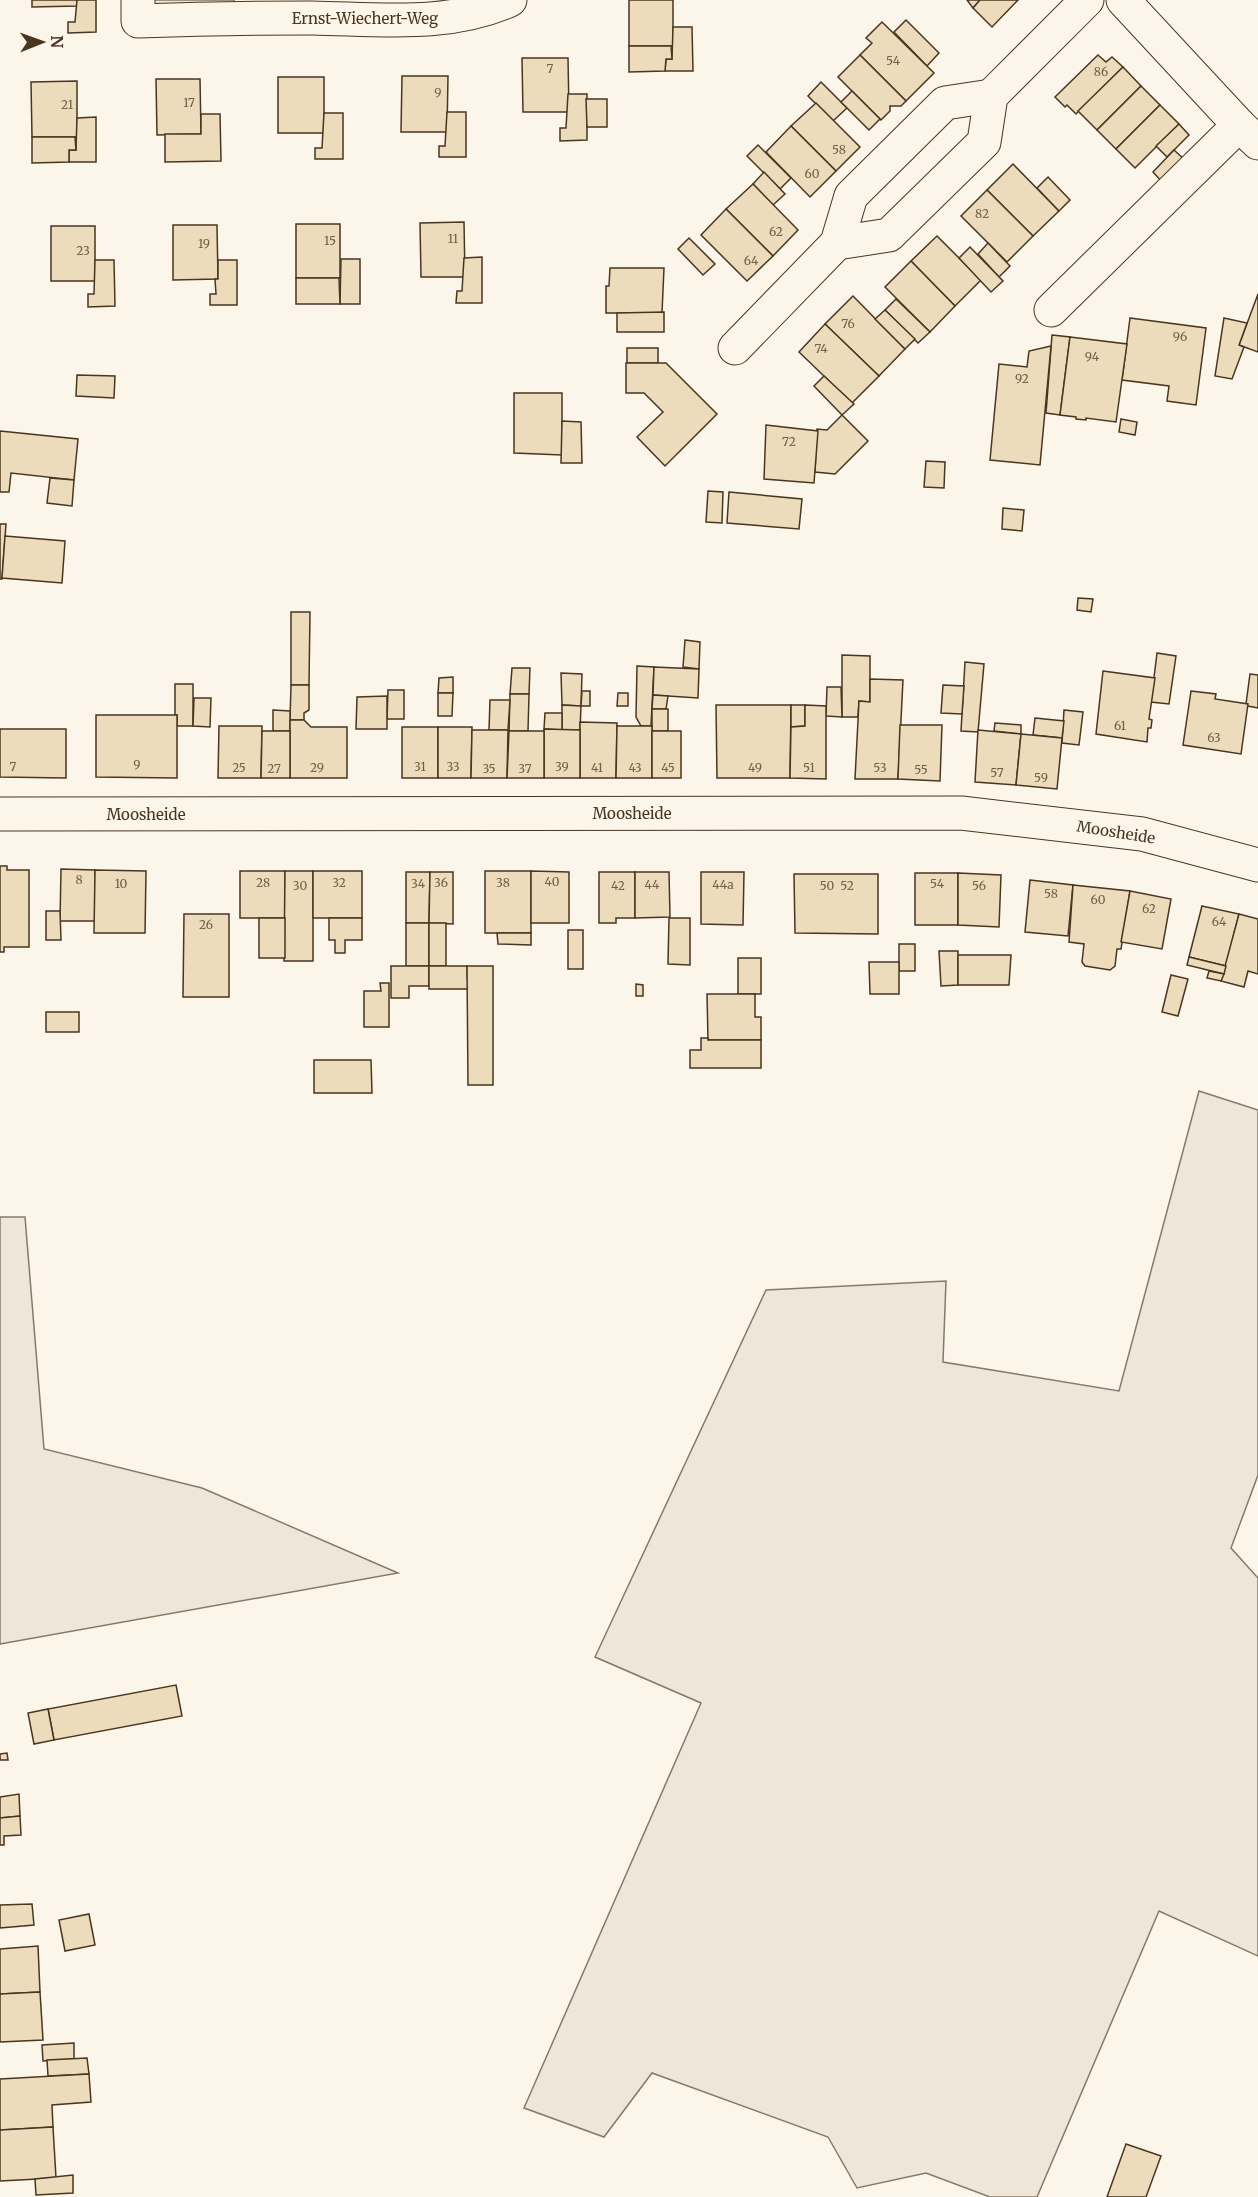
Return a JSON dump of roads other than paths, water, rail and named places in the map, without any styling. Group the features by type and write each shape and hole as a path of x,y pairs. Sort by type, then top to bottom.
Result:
{"street":[{"name":"Ernst-Wiechert-Weg","path":"138,0 138,21 252,9 435,20 492,8 510,0"},
{"path":"735,348 837,243 851,196 945,103 991,96 1087,0"},
{"path":"1051,310 1249,134 1123,0"},
{"path":"837,243 889,235 984,142 991,96"},
{"name":"Moosheide","path":"0,814 961,813 1142,834 1258,865"}]}
